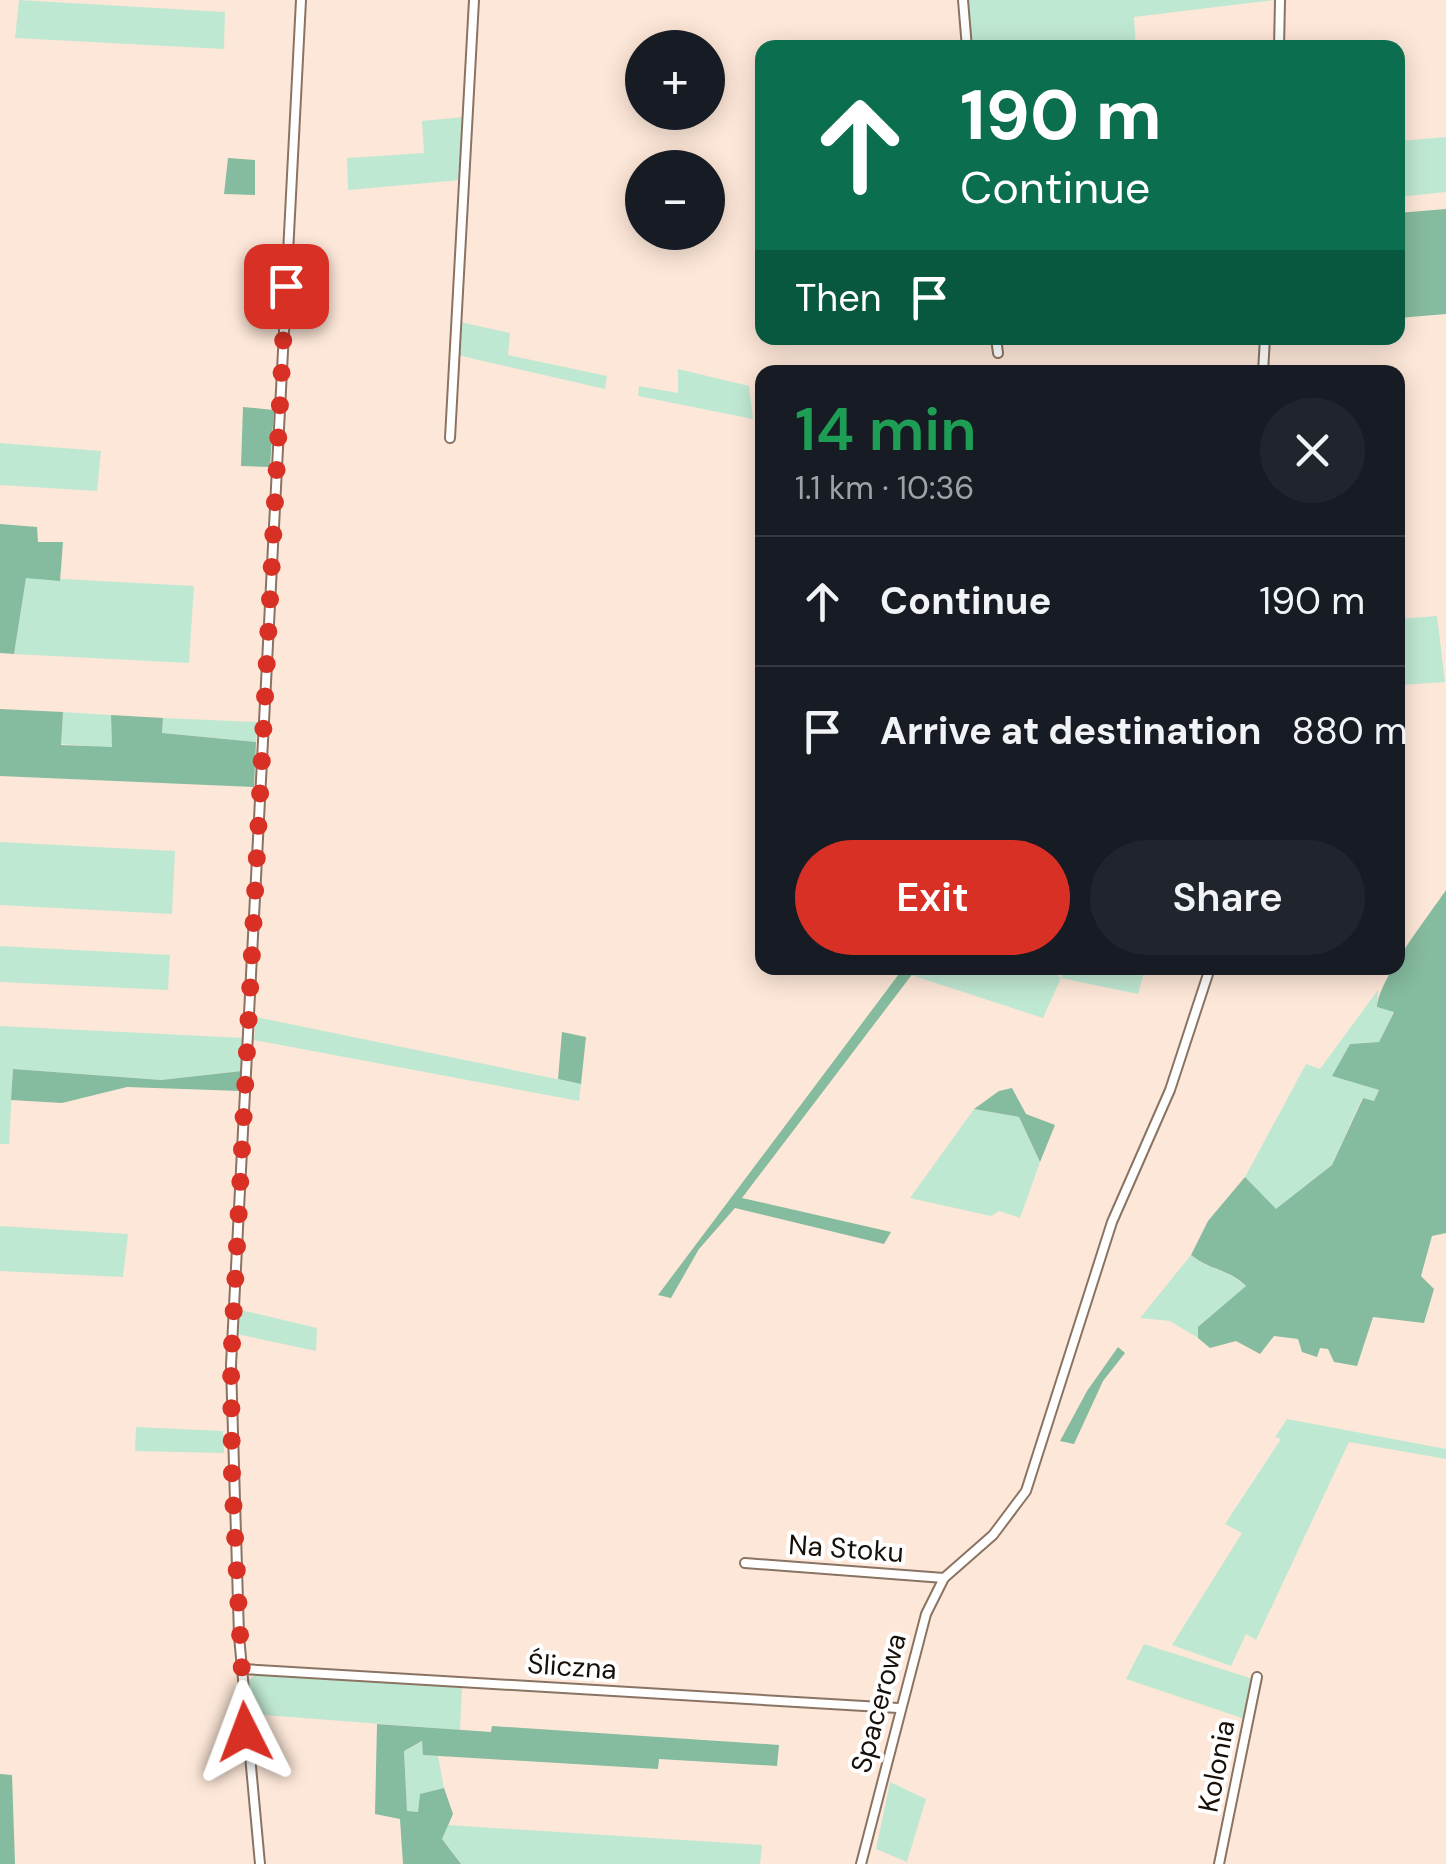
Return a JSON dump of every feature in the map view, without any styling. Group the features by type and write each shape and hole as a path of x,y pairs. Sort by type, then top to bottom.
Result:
{"street":[{"path":"260,1864 242,1669 232,1476 235,1257 301,0"},
{"path":"450,438 474,0"},
{"path":"963,0 966,40"},
{"path":"1278,40 1280,0"},
{"path":"997,345 998,352"},
{"name":"Spacerowa","path":"860,1864 898,1708 926,1614 944,1578 993,1535 1026,1492 1112,1222 1170,1090 1208,975"},
{"name":"Na Stoku","path":"745,1563 944,1578"},
{"name":"Śliczna","path":"242,1669 898,1708"},
{"name":"Kolonia","path":"1219,1864 1257,1677"}],"green space":[{"path":"19,0 225,12 224,49 15,38"},
{"path":"963,0 1275,0 1134,17 1135,40 968,40"},
{"path":"464,117 461,180 348,190 347,158 424,153 422,121"},
{"path":"1446,137 1446,192 1405,196 1405,140"},
{"path":"228,158 255,160 255,195 224,194"},
{"path":"1446,209 1446,314 1405,317 1405,212"},
{"path":"460,322 510,333 508,355 607,376 605,389 457,355"},
{"path":"678,369 749,386 753,419 638,396 639,386 678,393"},
{"path":"243,407 274,410 270,467 241,466"},
{"path":"0,443 101,451 97,491 0,485"},
{"path":"0,524 37,527 38,542 63,542 60,581 26,578 14,654 0,653"},
{"path":"26,577 194,586 189,663 14,654"},
{"path":"1437,616 1445,682 1405,685 1405,618"},
{"path":"0,709 63,712 61,745 112,747 111,715 163,718 162,733 256,742 254,787 0,776"},
{"path":"63,712 111,715 112,748 61,744"},
{"path":"163,718 258,722 256,742 162,733"},
{"path":"0,842 175,851 172,914 0,905"},
{"path":"1446,890 1446,1233 1432,1236 1421,1276 1434,1289 1424,1323 1373,1317 1357,1366 1334,1362 1328,1349 1320,1348 1317,1357 1302,1352 1298,1339 1274,1336 1260,1354 1236,1341 1210,1348 1198,1338 1198,1327 1246,1286 1191,1255 1208,1221 1245,1177 1276,1209 1332,1165 1363,1098 1374,1101 1379,1090 1332,1076 1350,1044 1379,1042 1394,1012 1377,1007 1380,995 1389,975 1405,975 1405,948"},
{"path":"0,946 170,955 168,990 0,982"},
{"path":"898,975 912,975 742,1198 891,1232 884,1244 735,1208 699,1249 671,1298 658,1295"},
{"path":"911,975 1057,975 1061,978 1043,1018"},
{"path":"1143,975 1138,994 1061,978"},
{"path":"1378,990 1377,1007 1394,1011 1379,1042 1350,1044 1333,1076 1379,1090 1374,1101 1362,1098 1332,1165 1276,1210 1245,1177 1306,1064 1320,1069"},
{"path":"256,1017 581,1084 579,1101 254,1040"},
{"path":"0,1026 244,1038 242,1071 161,1080 13,1069 9,1144 0,1144"},
{"path":"562,1032 586,1037 581,1084 558,1079"},
{"path":"13,1069 161,1080 242,1071 240,1091 127,1087 62,1103 11,1100"},
{"path":"1012,1088 1026,1114 1055,1125 1040,1162 1019,1117 974,1109 999,1091"},
{"path":"974,1109 1019,1117 1040,1162 1020,1218 999,1211 991,1216 910,1198"},
{"path":"0,1226 128,1234 123,1277 0,1271"},
{"path":"1191,1255 1246,1286 1199,1327 1198,1338 1170,1321 1140,1318"},
{"path":"237,1309 317,1328 316,1351 237,1334"},
{"path":"1118,1347 1125,1353 1103,1381 1074,1444 1060,1441 1087,1391"},
{"path":"1287,1419 1446,1449 1446,1459 1349,1442 1256,1640 1246,1634 1231,1666 1172,1645 1242,1533 1225,1524 1281,1439 1275,1437"},
{"path":"136,1427 223,1431 224,1453 135,1451"},
{"path":"1144,1644 1253,1679 1245,1719 1126,1679"},
{"path":"257,1673 462,1685 460,1730 251,1714 248,1681"},
{"path":"377,1724 491,1732 492,1726 779,1745 777,1766 659,1759 658,1769 423,1755 422,1741 404,1751 407,1811 418,1812 420,1794 444,1788 453,1814 442,1839 461,1864 403,1864 400,1819 375,1814"},
{"path":"423,1741 423,1755 438,1756 444,1788 420,1794 418,1813 407,1811 404,1751"},
{"path":"0,1774 12,1775 15,1864 0,1864"},
{"path":"890,1782 926,1799 907,1862 876,1849"},
{"path":"448,1825 762,1845 760,1864 461,1864 442,1839"}],"route":[{"path":"245,1732 238,1636 231,1364 286,286"}]}
